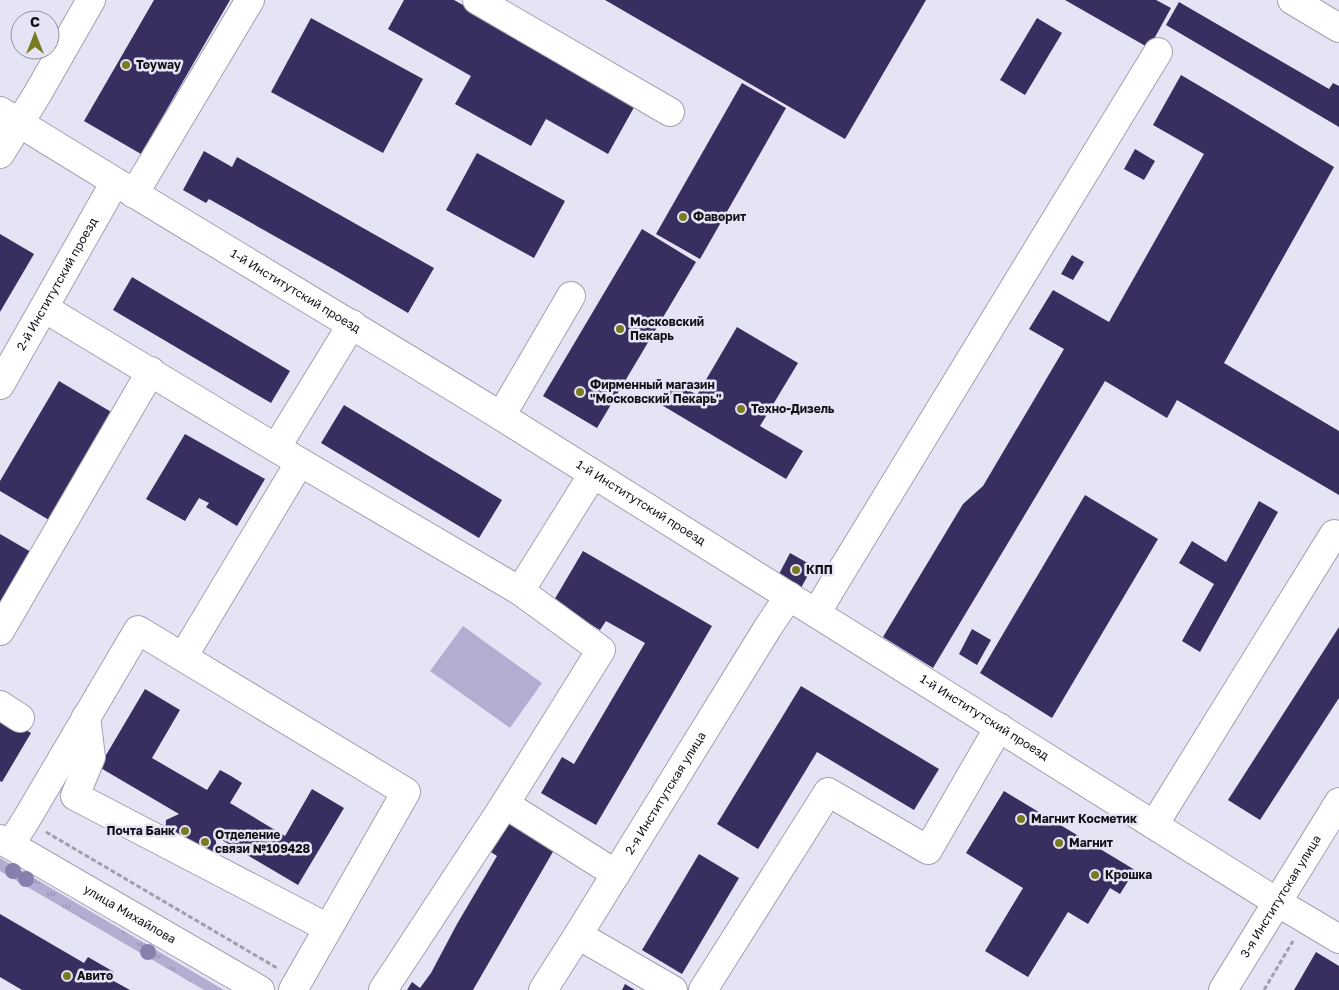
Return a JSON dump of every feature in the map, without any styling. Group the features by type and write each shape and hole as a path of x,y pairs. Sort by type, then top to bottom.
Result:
{"street":[{"path":"0,154 9,117 38,93 91,0"},
{"name":"2-й Институтский проезд","path":"0,385 44,308 250,0"},
{"path":"477,0 670,112"},
{"path":"1292,0 1339,28"},
{"path":"817,612 1158,52"},
{"name":"1-й Институтский проезд","path":"9,117 501,416 1339,940"},
{"path":"501,416 572,296"},
{"path":"44,308 520,592 601,650 505,804 383,990"},
{"path":"276,448 352,324"},
{"path":"0,631 151,371"},
{"path":"183,657 300,462"},
{"path":"520,592 593,474"},
{"path":"1154,825 1334,534 1339,537"},
{"name":"2-я Институтская улица","path":"543,990 789,596"},
{"path":"5,842 26,820 138,630 406,792 296,985"},
{"path":"86,717 91,757 75,796 328,928"},
{"path":"703,990 828,792 928,850 999,727"},
{"name":"3-я Институтская улица","path":"1223,990 1339,802"},
{"path":"505,804 616,874"},
{"name":"улица Михайлова","path":"5,842 260,990"},
{"path":"578,935 673,990"}],"path":[{"path":"26,820 296,985"},
{"path":"1264,990 1305,920"}],"green space":[{"path":"463,626 542,683 510,728 430,671"},
{"path":"0,858 224,990 204,990 0,871"}],"building":[{"path":"154,0 230,0 141,154 84,121"},
{"path":"404,0 454,0 637,102 608,154 546,119 531,146 455,104 471,76 388,29"},
{"path":"605,0 926,0 845,139"},
{"path":"1065,0 1156,0 1171,8 1149,48"},
{"path":"1179,2 1329,89 1333,83 1339,86 1339,127 1166,25"},
{"path":"311,18 423,79 383,153 271,92"},
{"path":"1037,18 1062,33 1025,95 1000,80"},
{"path":"1181,75 1334,167 1224,363 1339,431 1339,495 1177,400 1167,418 1105,381 933,668 883,637 963,504 983,486 1064,349 1029,329 1053,290 1109,322 1204,154 1153,125"},
{"path":"742,83 786,108 700,259 656,234"},
{"path":"1135,149 1155,161 1144,180 1124,169"},
{"path":"204,151 232,167 237,157 434,268 408,313 209,199 206,203 183,190"},
{"path":"477,153 565,201 534,258 446,210"},
{"name":"Московский Пекарь","path":"642,229 696,262 597,428 543,396"},
{"path":"0,234 34,254 0,312"},
{"path":"1072,255 1084,262 1073,280 1061,274"},
{"path":"132,277 290,371 271,403 113,310"},
{"path":"737,327 798,363 760,426 803,451 786,479 660,404 674,381 697,395"},
{"path":"59,381 113,413 49,520 0,491 0,481"},
{"path":"344,405 502,500 479,538 321,443"},
{"path":"185,434 265,479 237,526 206,507 209,503 199,498 185,521 146,499"},
{"path":"1085,495 1158,539 1052,718 980,673"},
{"path":"1259,501 1278,512 1200,652 1182,641 1214,584 1179,563 1192,541 1226,562"},
{"path":"0,534 31,552 0,605"},
{"path":"583,551 712,626 596,825 541,793 562,757 574,764 645,643 606,621 600,630 553,602"},
{"name":"КПП","path":"790,553 813,566 801,588 778,576"},
{"path":"1339,627 1339,698 1260,820 1228,800"},
{"path":"972,629 991,640 977,665 959,654"},
{"path":"801,686 939,769 914,810 817,752 758,849 717,824"},
{"path":"145,689 180,710 152,758 207,790 220,770 231,776 242,783 230,803 285,836 312,789 344,808 298,885 215,836 217,849 206,857 165,835 166,820 179,814 99,767"},
{"path":"0,714 31,733 2,782 0,781"},
{"path":"1004,791 1135,870 1120,894 1110,888 1088,924 1068,912 1028,977 985,951 1023,888 966,853"},
{"path":"503,820 554,850 473,990 407,990 412,982 420,988 431,973 497,856 486,849"},
{"path":"699,854 739,878 682,974 642,950"},
{"path":"0,914 84,963 88,957 114,972 110,979 130,990 22,990 0,977"},
{"path":"1316,952 1339,966 1339,990 1294,990"},
{"path":"625,984 635,990 622,990"}],"place":[{"name":"Toyway","path":"126,65"},
{"name":"Фаворит","path":"683,217"},
{"name":"Московский Пекарь","path":"620,329"},
{"name":"Фирменный магазин \"Московский Пекарь\"","path":"580,392"},
{"name":"Техно-Дизель","path":"741,409"},
{"name":"КПП","path":"796,570"},
{"name":"Магнит Косметик","path":"1021,819"},
{"name":"Почта Банк","path":"185,831"},
{"name":"Отделение связи №109428","path":"205,842"},
{"name":"Магнит","path":"1059,843"},
{"name":"Крошка","path":"1095,875"},
{"name":"Авито","path":"67,976"}]}
